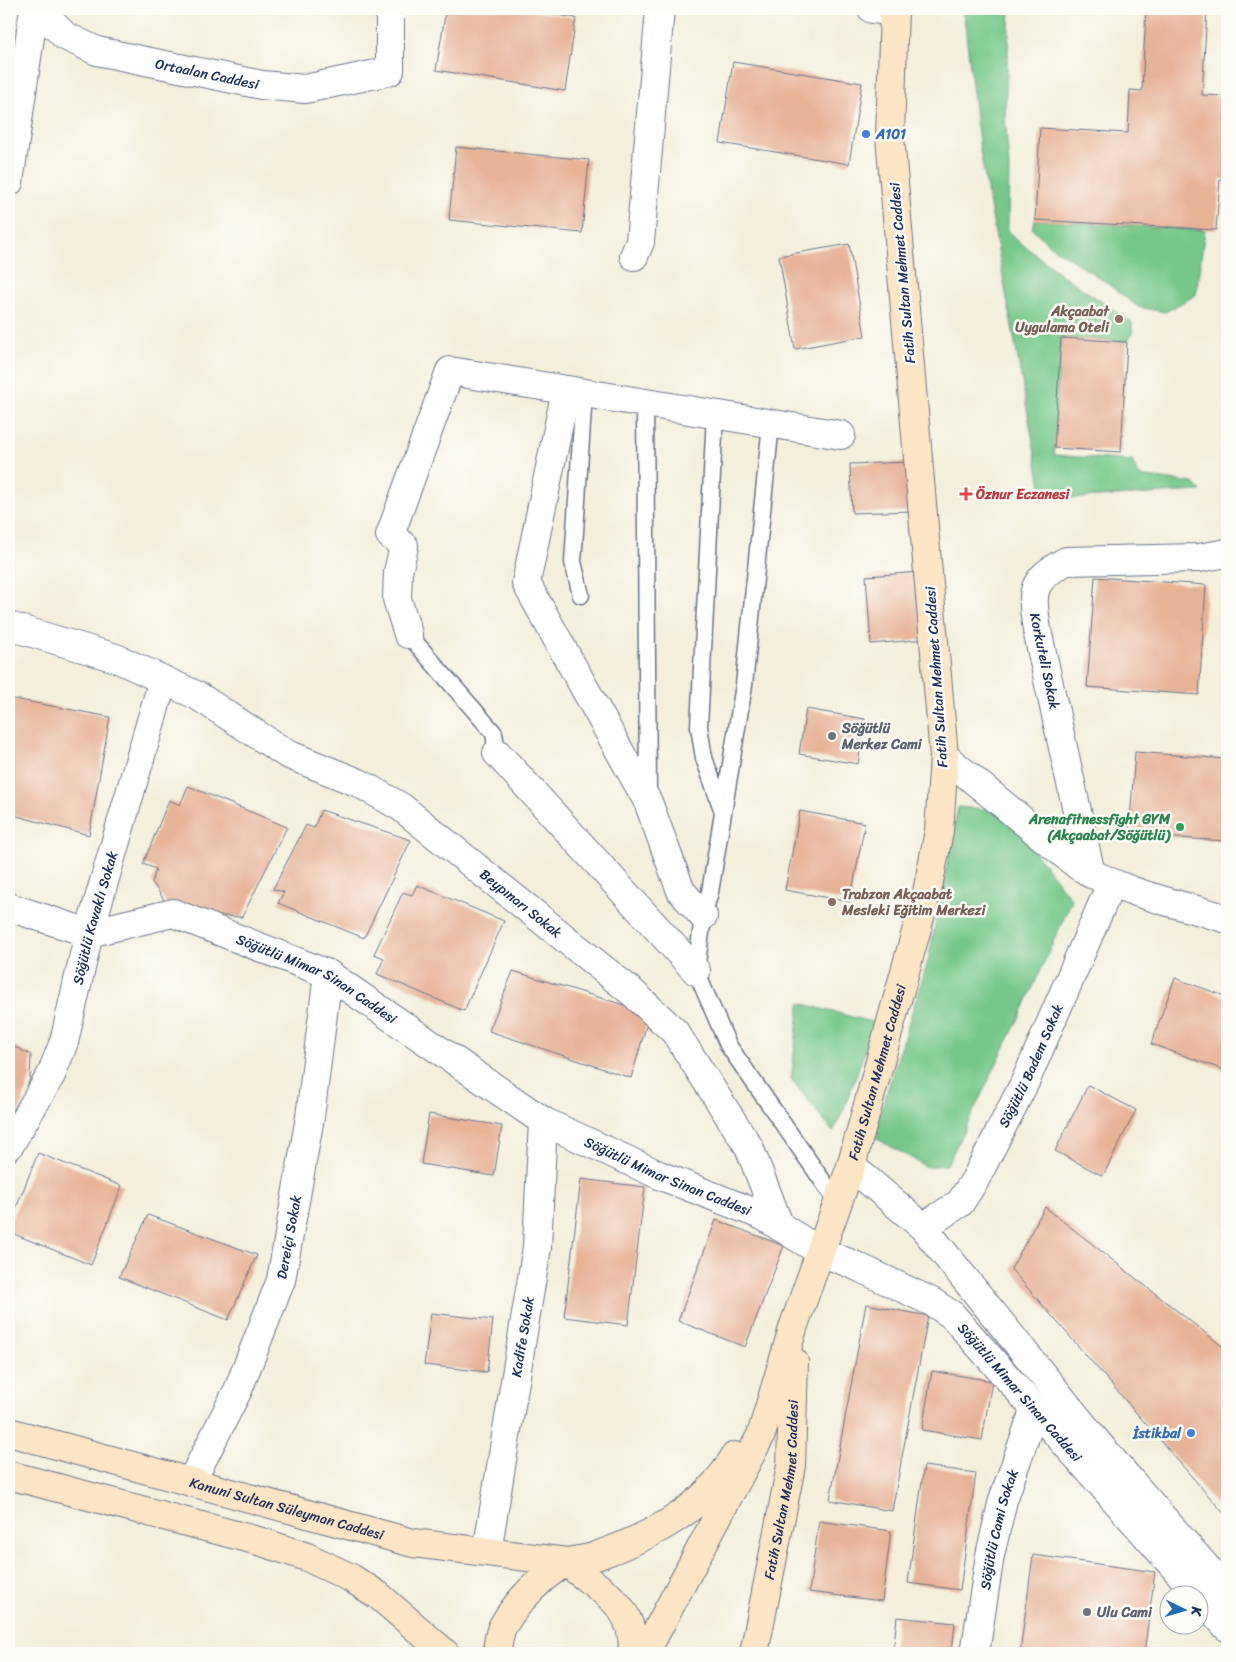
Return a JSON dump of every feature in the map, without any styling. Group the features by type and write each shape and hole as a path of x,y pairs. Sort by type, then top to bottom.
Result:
{"street":[{"path":"9,182 34,9"},
{"name":"Ortaalan Caddesi","path":"38,9 65,36 97,51 262,85 305,89 390,71 390,9"},
{"path":"634,256 640,242 660,9"},
{"name":"Fatih Sultan Mehmet Caddesi","path":"644,1653 741,1476 761,1435 779,1382 794,1325 851,1166 927,892 939,831 944,756 890,137 887,10"},
{"path":"408,634 397,599 398,572 404,546 390,535 450,371 841,436"},
{"path":"575,392 526,584 648,802 681,891 703,916"},
{"name":"Korkuteli Sokak","path":"1101,879 1037,630 1032,602 1037,582 1048,571 1066,561 1199,558 1227,554"},
{"name":"Beypınarı Sokak","path":"9,626 116,658 198,696 288,754 360,783 401,807 632,993 675,1032 727,1110 749,1147 780,1227"},
{"name":"Söğütlü Kavaklı Sokak","path":"9,1146 50,1075 64,1042 88,933 163,680"},
{"path":"497,753 696,971"},
{"path":"944,756 1077,865 1101,879 1227,919"},
{"name":"Söğütlü Badem Sokak","path":"922,1227 960,1204 975,1180 1025,1082 1101,879"},
{"path":"9,907 88,933"},
{"name":"Söğütlü Mimar Sinan Caddesi","path":"88,933 173,913 328,974 543,1121 659,1175 763,1216 821,1252 932,1302 952,1315 1227,1627"},
{"name":"Dereiçi Sokak","path":"191,1482 238,1390 281,1280 310,1117 328,974"},
{"name":"Kadife Sokak","path":"487,1552 537,1247 543,1121"},
{"name":"Söğütlü Mimar Sinan Caddesi","path":"851,1166 922,1227 1101,1447 1227,1591"},
{"name":"Fatih Sultan Mehmet Caddesi","path":"754,1653 791,1466 794,1325"},
{"name":"Fatih Sultan Mehmet Caddesi","path":"497,1653 503,1625 522,1600 567,1562 586,1560 630,1544 672,1522 696,1505 710,1491 729,1466 779,1382"},
{"name":"Söğütlü Cami Sokak","path":"975,1653 990,1555 1003,1500 1035,1408"},
{"name":"Kanuni Sultan Süleyman Caddesi","path":"9,1432 413,1544 567,1562"},
{"path":"9,1475 262,1542 307,1557 351,1578 378,1594 446,1653"},
{"path":"567,1562 616,1600 629,1619 633,1653"}],"lane":[{"path":"575,392 573,562 581,595"},
{"path":"645,403 648,802"},
{"path":"715,415 699,727 704,758 722,810"},
{"path":"771,424 744,685 710,892 703,916 696,971 728,1045 838,1203"},
{"path":"408,634 494,733 497,753"}],"green space":[{"path":"963,9 1010,9 1005,116 1009,166 1008,229 1013,237 1062,275 1132,322 1132,334 1127,342 1061,338 1054,455 1132,461 1139,476 1194,483 1201,491 1064,499 1041,486 980,151"},
{"path":"1035,220 1205,230 1196,295 1165,312 1138,307 1103,280 1050,246 1032,228"},
{"path":"958,807 998,810 1012,823 1072,900 1020,1016 947,1165 927,1167 873,1136 928,961"},
{"path":"800,1003 875,1023 844,1109 833,1132 791,1079"}],"building":[{"path":"446,9 522,9 576,18 565,91 436,70"},
{"path":"1146,9 1207,9 1202,95 1225,96 1227,85 1227,179 1220,179 1216,230 1035,220 1040,128 1128,133 1130,90 1142,91"},
{"path":"733,62 862,83 849,164 720,143"},
{"path":"456,147 589,160 582,233 449,220"},
{"path":"849,244 865,336 795,349 779,256"},
{"path":"1061,338 1127,342 1121,452 1054,448"},
{"path":"912,462 914,511 852,513 850,464"},
{"path":"921,572 927,639 871,644 866,576"},
{"path":"1095,577 1206,585 1199,695 1087,687"},
{"path":"9,698 110,717 89,835 9,814"},
{"name":"Söğütlü Merkez Cami","path":"806,709 865,719 858,764 799,754"},
{"path":"1135,752 1227,759 1227,841 1129,835"},
{"path":"188,786 287,827 242,917 173,913 152,882 156,869 143,864 169,800 180,805"},
{"path":"321,810 411,840 364,938 278,903 284,892 273,889 306,825 314,828"},
{"path":"800,811 865,823 850,902 785,890"},
{"path":"417,885 504,921 464,1011 377,974 384,958 374,954 403,892 412,895"},
{"path":"513,971 650,1013 631,1078 489,1031"},
{"path":"1175,978 1227,997 1227,1071 1151,1044"},
{"path":"9,1044 31,1055 30,1078 13,1133 9,1134"},
{"path":"1088,1085 1136,1110 1103,1176 1055,1151"},
{"path":"429,1114 502,1126 494,1176 421,1164"},
{"path":"38,1153 122,1186 91,1265 9,1232 9,1226"},
{"path":"581,1179 645,1187 628,1325 564,1317"},
{"name":"İstikbal","path":"1045,1207 1227,1350 1227,1517 1011,1269"},
{"path":"148,1215 257,1255 228,1320 119,1277"},
{"path":"716,1220 784,1246 745,1347 678,1321"},
{"path":"866,1304 928,1316 892,1511 830,1500"},
{"path":"431,1313 493,1320 487,1372 424,1365"},
{"path":"932,1371 992,1381 982,1440 922,1430"},
{"path":"924,1466 976,1473 960,1590 908,1583"},
{"path":"819,1521 891,1531 882,1601 809,1592"},
{"name":"Ulu Cami","path":"1033,1555 1155,1572 1144,1653 1020,1653"},
{"path":"897,1617 955,1623 952,1653 893,1653"}],"place":[{"name":"A101","path":"866,134"},
{"name":"Akçaabat Uygulama Oteli","path":"1119,319"},
{"name":"Öznur Eczanesi","path":"966,494"},
{"name":"Söğütlü Merkez Cami","path":"832,736"},
{"name":"Arenafitnessfight GYM (Akçaabat/Söğütlü)","path":"1180,827"},
{"name":"Trabzon Akçaabat Mesleki Eğitim Merkezi","path":"832,902"},
{"name":"İstikbal","path":"1191,1433"},
{"name":"Ulu Cami","path":"1087,1612"}]}
